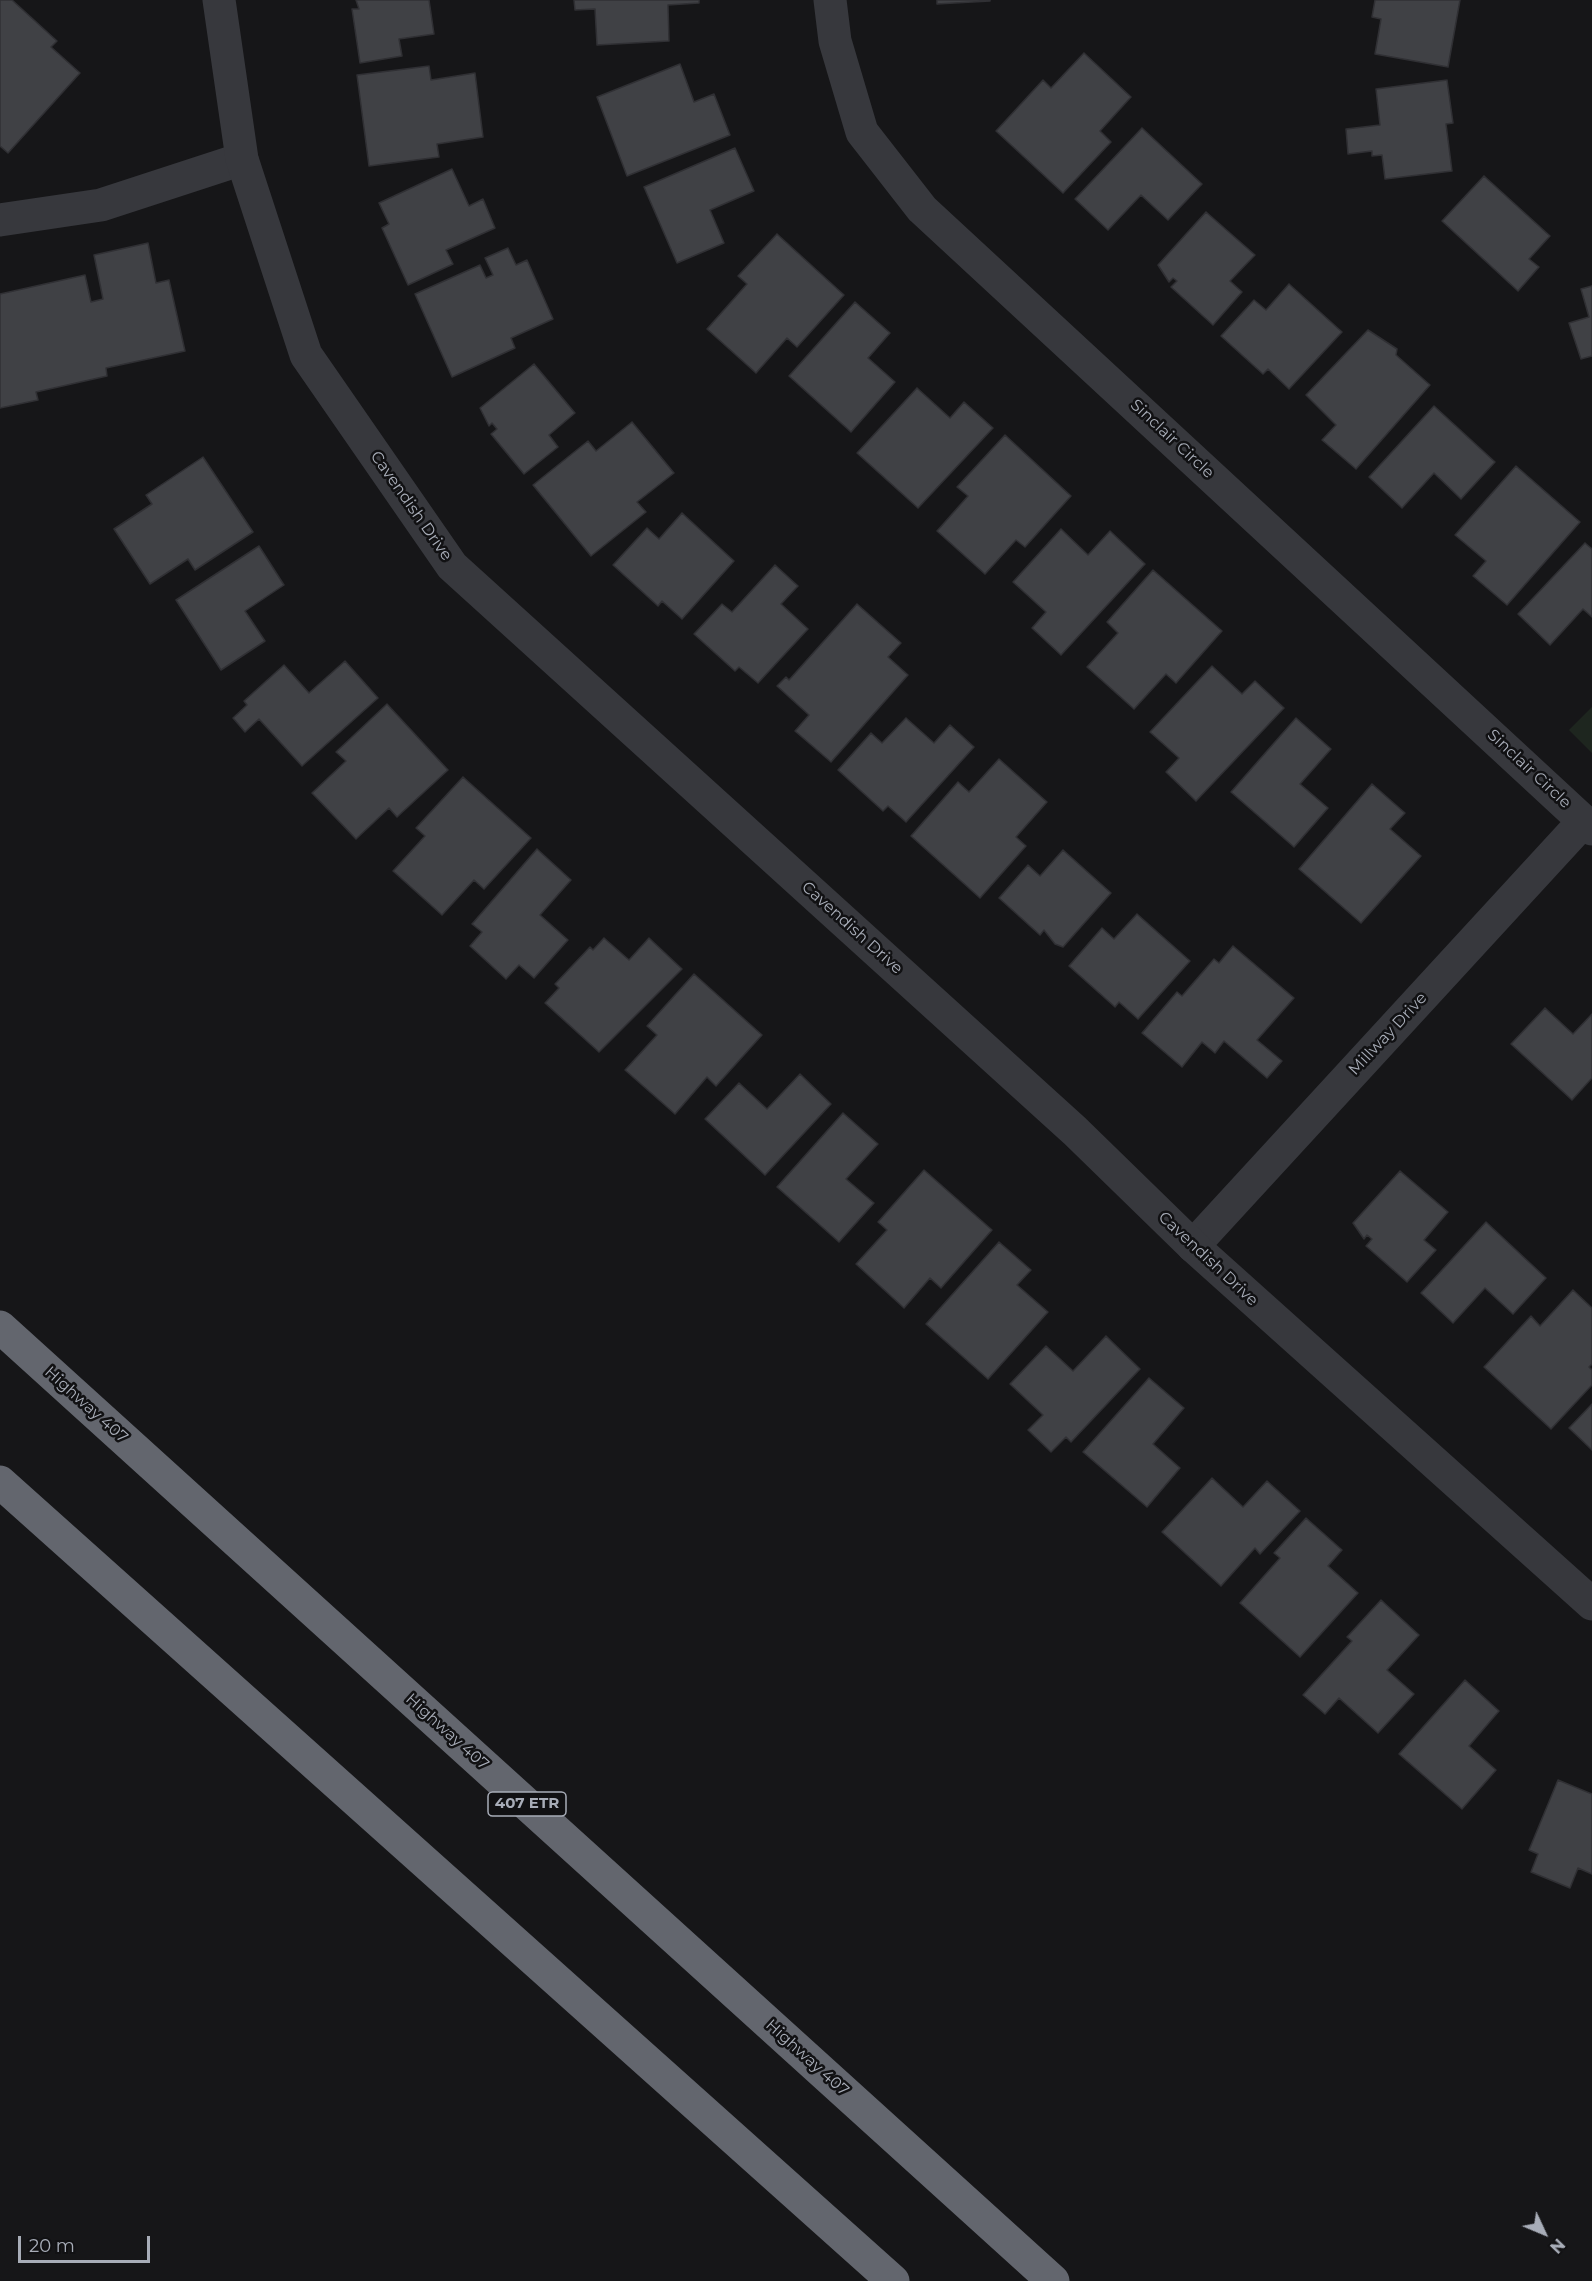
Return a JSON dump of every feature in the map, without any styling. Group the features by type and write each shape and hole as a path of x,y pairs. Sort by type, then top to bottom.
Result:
{"highway":[{"name":"Highway 407","path":"0,1327 1053,2281"},
{"path":"0,1482 892,2281"}],"street":[{"name":"Cavendish Drive","path":"219,0 242,159 306,355 452,566 1075,1131 1193,1246 1592,1604"},
{"name":"Sinclair Circle","path":"830,0 835,41 862,132 922,209 1588,825"},
{"path":"0,220 101,205 242,159"},
{"name":"Millway Drive","path":"1193,1246 1588,825"}],"shaded area":[{"path":"1592,707 1592,753 1569,730"}],"building":[{"path":"0,0 12,0 57,41 51,47 80,73 8,153 0,146"},
{"path":"356,0 429,0 434,34 399,39 402,56 360,63 352,9 359,9"},
{"path":"574,0 699,0 699,3 668,5 669,41 597,45 595,9 575,10"},
{"path":"937,0 990,0 990,1 937,4"},
{"path":"1375,0 1460,0 1448,67 1375,54 1381,19 1372,17"},
{"path":"1084,53 1131,97 1100,131 1111,142 1063,193 996,131 1043,80 1051,88"},
{"path":"680,64 694,102 714,94 730,135 627,176 597,97"},
{"path":"429,66 431,80 475,73 483,137 437,144 439,157 369,166 357,75"},
{"path":"1447,80 1453,123 1446,124 1452,171 1385,179 1382,155 1372,156 1372,151 1348,154 1346,129 1380,125 1376,89"},
{"path":"1142,128 1202,184 1168,220 1141,195 1108,230 1075,199"},
{"path":"735,148 754,191 710,210 724,243 677,263 644,187"},
{"path":"452,169 469,206 483,199 495,228 446,250 453,264 408,285 382,228 389,224 379,203"},
{"path":"1484,176 1550,236 1529,259 1539,267 1518,291 1442,221"},
{"path":"1206,212 1255,255 1230,281 1242,292 1213,325 1171,287 1177,281 1173,278 1169,282 1158,265"},
{"path":"777,234 844,295 797,347 787,338 756,373 707,329 747,284 738,276"},
{"path":"148,243 156,283 169,280 185,351 106,368 107,376 36,392 38,400 0,408 0,294 85,275 91,302 103,299 94,255"},
{"path":"508,248 516,265 527,260 553,319 511,338 515,348 452,377 415,294 480,265 486,278 493,275 485,258"},
{"path":"1289,284 1342,332 1289,389 1268,369 1263,374 1221,336 1254,300 1266,310"},
{"path":"1592,286 1592,356 1581,359 1569,323 1589,317 1581,289"},
{"path":"855,302 890,333 868,358 895,382 851,432 789,376"},
{"path":"1368,330 1397,349 1396,355 1430,385 1356,469 1322,440 1336,425 1306,395"},
{"path":"534,364 575,413 549,435 558,447 524,474 491,434 497,429 492,423 489,426 480,408"},
{"path":"917,388 950,418 964,402 993,428 918,508 857,453"},
{"path":"1434,406 1495,462 1461,499 1434,473 1402,508 1369,477"},
{"path":"632,422 674,473 637,502 646,512 591,556 533,485 588,441 596,451"},
{"path":"1005,435 1071,496 1025,547 1016,540 985,574 937,531 968,496 957,487"},
{"path":"203,457 253,532 195,570 188,559 150,584 114,529 152,504 146,495"},
{"path":"1516,466 1580,522 1507,605 1473,576 1486,561 1455,535"},
{"path":"682,513 734,561 682,619 662,601 658,606 613,565 647,528 659,539"},
{"path":"1061,529 1088,555 1110,531 1145,564 1061,655 1032,628 1046,612 1013,582"},
{"path":"1585,543 1592,549 1592,617 1583,609 1550,645 1518,614"},
{"path":"259,546 284,585 245,611 265,641 221,670 176,600"},
{"path":"775,565 798,586 781,604 808,629 758,683 739,667 735,671 694,634 722,604 732,612"},
{"path":"1153,570 1222,631 1176,683 1166,674 1134,709 1087,667 1118,633 1107,622"},
{"path":"857,604 901,643 888,657 908,675 831,762 795,731 809,715 777,686 786,677 789,680"},
{"path":"345,661 378,698 302,766 259,719 245,732 233,718 247,705 244,701 284,665 309,693"},
{"path":"1212,666 1242,694 1255,681 1284,708 1196,801 1166,772 1179,758 1150,732"},
{"path":"387,704 448,770 397,817 389,808 356,839 312,793 346,761 336,752"},
{"path":"906,718 934,743 950,725 974,747 906,822 888,806 883,811 838,770 871,733 882,743"},
{"path":"1296,718 1331,749 1300,784 1328,808 1294,847 1231,792"},
{"path":"999,759 1047,802 1016,837 1026,846 980,898 911,836 958,782 969,792"},
{"path":"463,777 531,838 484,889 474,880 442,915 393,871 425,836 416,828"},
{"path":"1372,784 1405,813 1390,829 1421,856 1361,923 1299,869"},
{"path":"537,849 571,880 540,915 568,940 534,978 519,965 506,979 470,946 482,932 472,924"},
{"path":"1063,850 1111,893 1063,947 1055,944 1044,930 1040,935 999,898 1028,865 1040,876"},
{"path":"1137,914 1190,961 1138,1019 1119,1002 1115,1007 1069,966 1102,928 1114,939"},
{"path":"604,938 629,960 649,938 682,969 599,1052 545,1003 559,988 555,984 590,947 593,950"},
{"path":"1233,946 1294,998 1257,1040 1282,1061 1267,1078 1224,1041 1215,1053 1202,1042 1182,1067 1142,1033 1177,992 1182,996 1214,959 1219,963"},
{"path":"694,974 762,1035 716,1086 707,1077 675,1114 625,1070 657,1035 647,1026"},
{"path":"1545,1008 1573,1034 1592,1014 1592,1078 1572,1100 1511,1044"},
{"path":"800,1074 831,1104 765,1175 705,1119 739,1083 767,1109"},
{"path":"843,1113 878,1144 846,1179 874,1203 839,1242 777,1187"},
{"path":"924,1170 992,1230 941,1288 930,1278 904,1308 856,1264 887,1230 878,1222"},
{"path":"1400,1171 1448,1212 1424,1240 1436,1250 1407,1282 1366,1246 1372,1239 1367,1235 1364,1239 1353,1223"},
{"path":"1486,1222 1546,1278 1513,1314 1485,1288 1453,1323 1421,1293"},
{"path":"999,1242 1031,1270 1017,1285 1048,1312 988,1379 926,1324"},
{"path":"1573,1290 1592,1308 1592,1364 1589,1367 1592,1370 1592,1385 1551,1429 1484,1367 1531,1316 1540,1326"},
{"path":"1106,1336 1140,1369 1071,1442 1066,1437 1051,1452 1028,1430 1043,1415 1010,1384 1046,1346 1073,1371"},
{"path":"1149,1378 1184,1408 1153,1444 1180,1468 1147,1507 1083,1452"},
{"path":"1592,1404 1592,1450 1569,1428"},
{"path":"1212,1478 1243,1507 1267,1481 1300,1511 1260,1554 1255,1548 1221,1586 1162,1532"},
{"path":"1306,1518 1342,1550 1328,1566 1358,1593 1300,1657 1240,1603 1280,1558 1274,1553"},
{"path":"1381,1600 1419,1635 1387,1670 1414,1694 1378,1733 1339,1698 1325,1714 1303,1695 1352,1641 1347,1637"},
{"path":"1465,1680 1499,1711 1469,1746 1496,1770 1462,1809 1399,1754"},
{"path":"1558,1780 1592,1794 1592,1874 1578,1868 1570,1888 1531,1872 1538,1854 1529,1850"}]}
